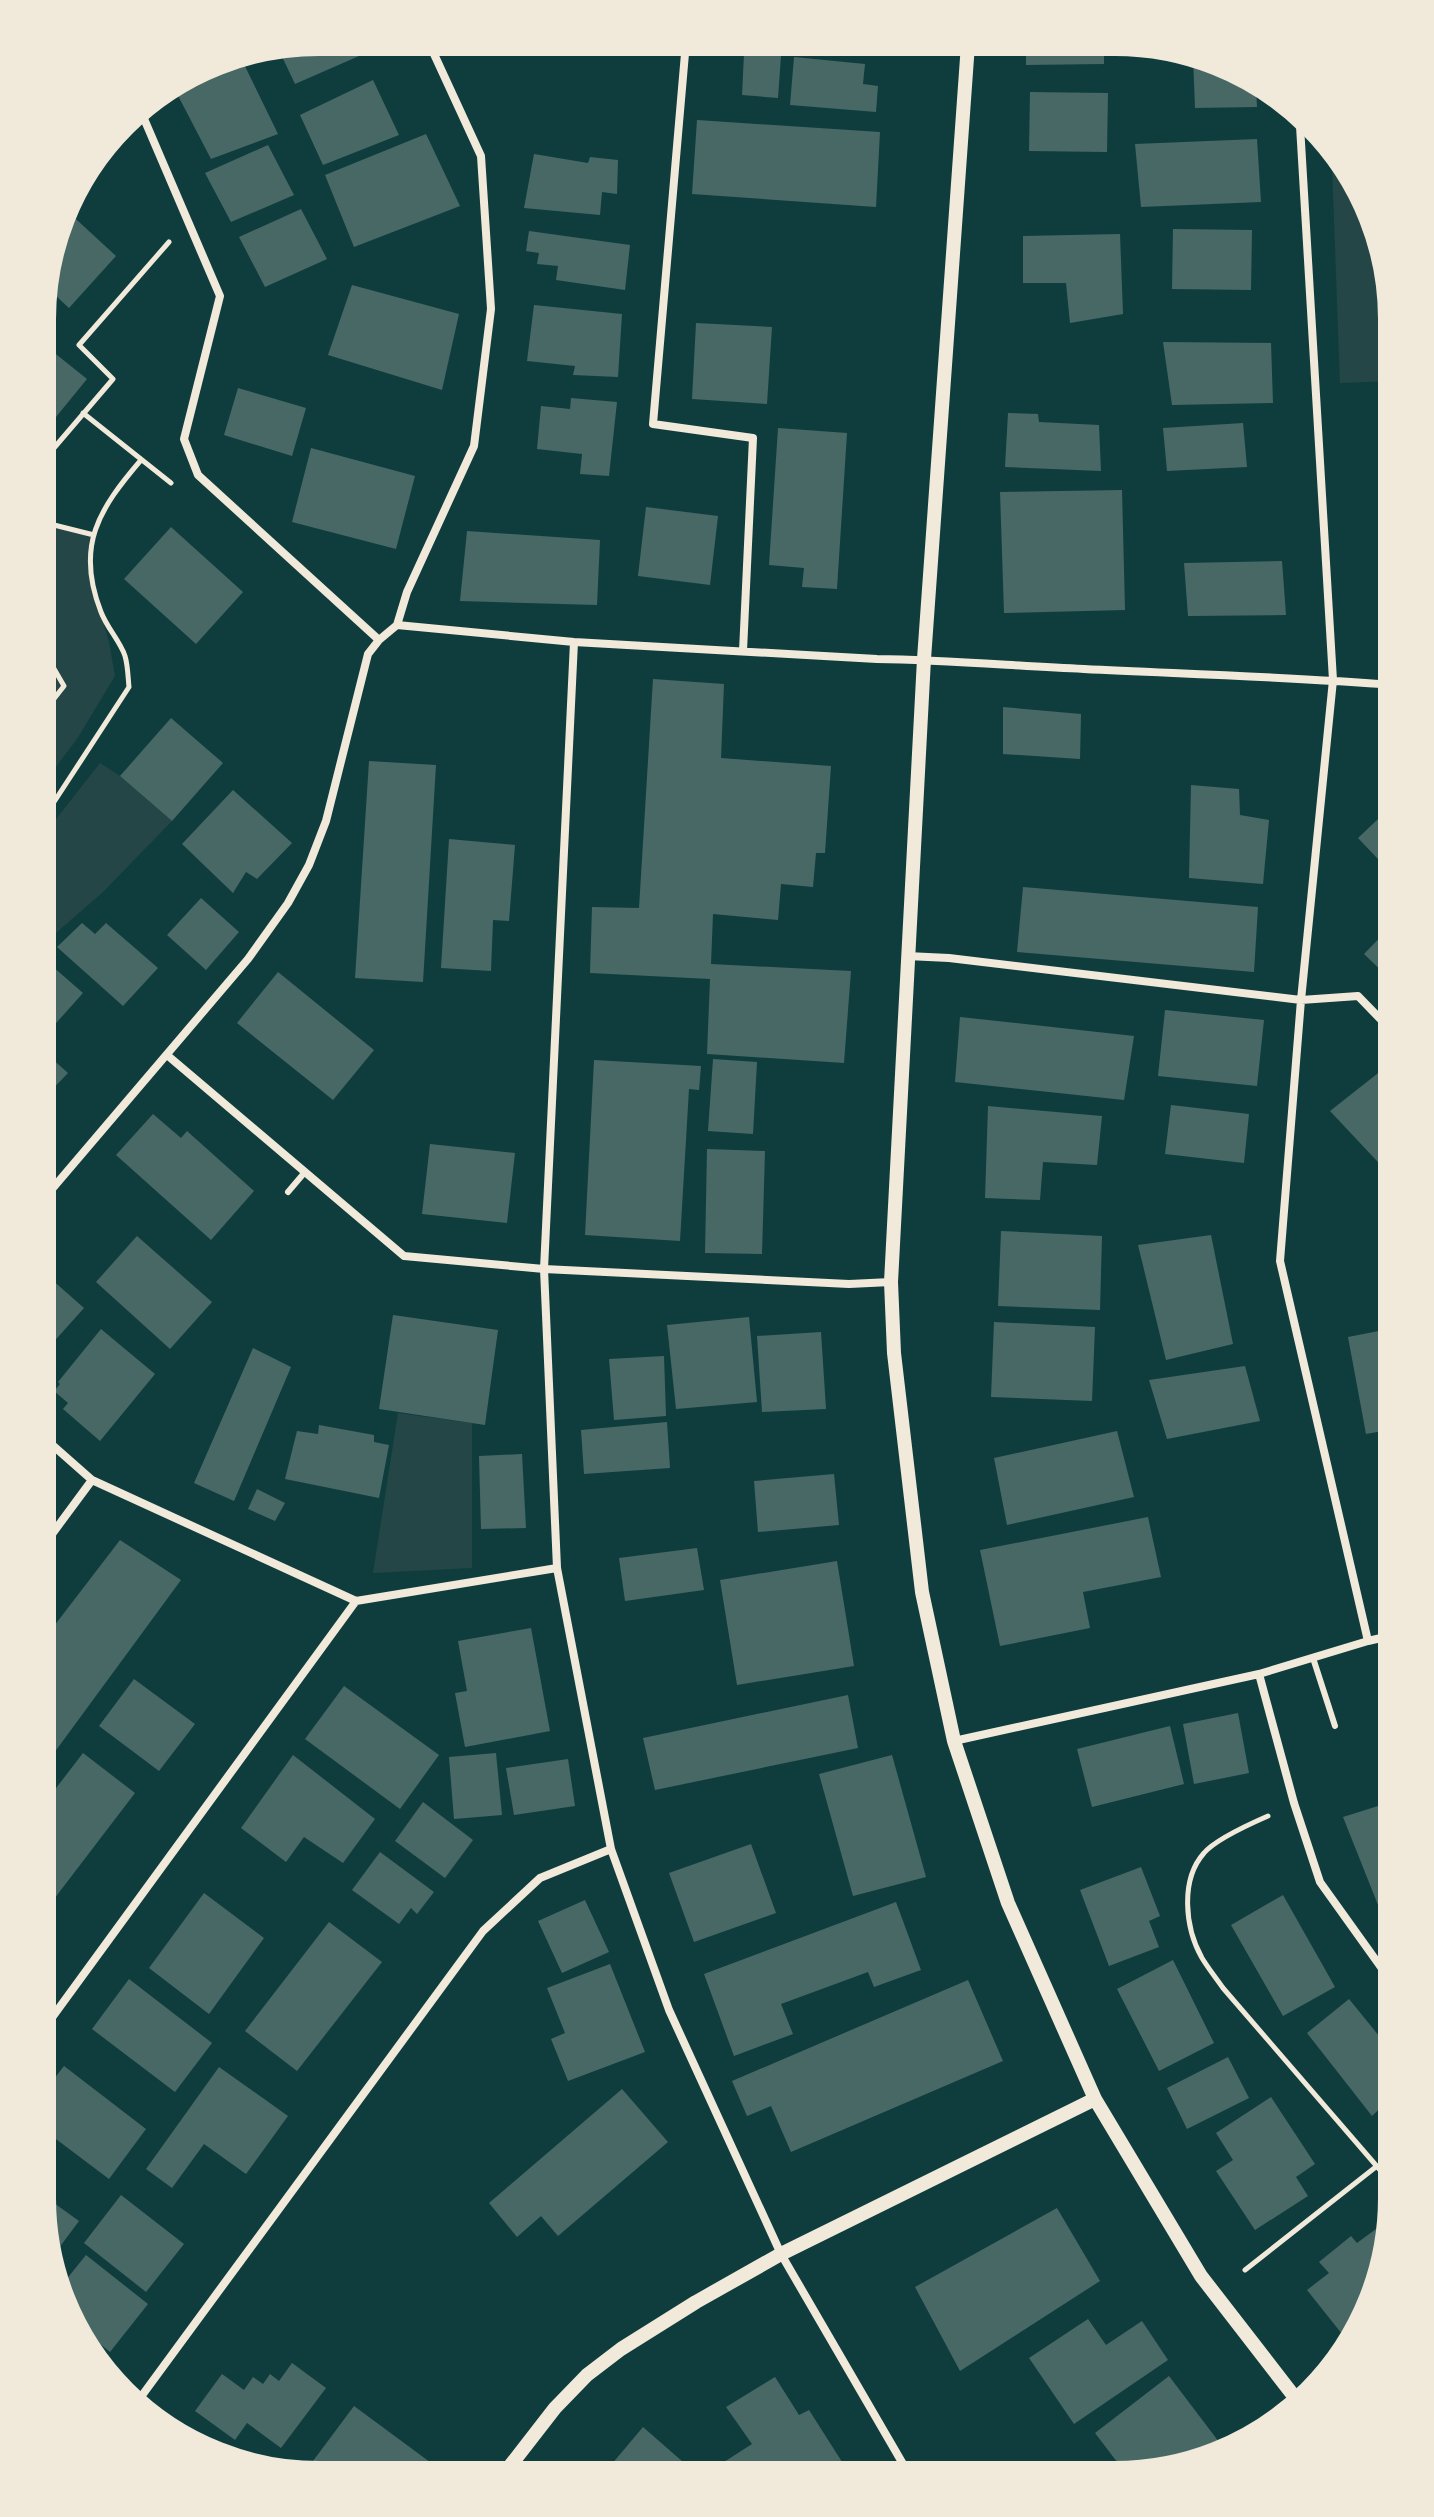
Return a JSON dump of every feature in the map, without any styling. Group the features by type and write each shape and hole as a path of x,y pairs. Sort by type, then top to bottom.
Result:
{"street":[{"path":"54,1187 248,959 288,903 309,865 326,821 368,654 397,625 407,592 474,446 491,309 481,156 434,54"},
{"path":"685,54 653,424 753,438 743,651"},
{"path":"967,54 924,659 891,1282 894,1353 922,1592 954,1741 1008,1903 1095,2099 1201,2276 1292,2394"},
{"path":"144,120 220,296 184,439 198,475 379,640"},
{"path":"1300,130 1333,680 1301,1000 1280,1261 1368,1641"},
{"path":"397,625 574,642 1380,684"},
{"path":"574,642 544,1269 557,1568 611,1849 669,2010 781,2254 902,2463"},
{"path":"907,956 949,958 1301,1000 1358,996 1380,1018"},
{"path":"167,1055 404,1256 544,1269 849,1284 891,1282"},
{"path":"54,1446 92,1480 356,1601 557,1568"},
{"path":"54,1531 92,1480"},
{"path":"54,2015 356,1601"},
{"path":"954,1741 1259,1674 1379,1638"},
{"path":"1259,1674 1294,1803 1320,1882 1379,1965"},
{"path":"143,2394 483,1931 540,1878 611,1849"},
{"path":"512,2463 555,2408 587,2375 621,2349 696,2302 781,2254 1095,2099"}],"lane":[{"path":"288,1192 305,1172"},
{"path":"1313,1658 1335,1726"}],"path":[{"path":"54,448 113,379 79,345 188,220"},
{"path":"83,413 156,472"},
{"path":"54,802 129,687 125,655 102,615 90,577 94,535 102,510 141,460"},
{"path":"54,525 94,535"},
{"path":"54,669 64,686 54,699"},
{"path":"1294,1803 1247,1825 1205,1852 1189,1880 1189,1921 1201,1955 1223,1988 1379,2168"},
{"path":"1245,2270 1377,2166"}],"shaded area":[{"path":"1332,168 1353,202 1366,234 1378,285 1380,319 1380,382 1340,383"},
{"path":"54,525 94,535 90,577 109,642 115,676 77,739 54,769"},
{"path":"100,763 120,776 172,821 102,893 54,935 54,822"},
{"path":"398,1413 472,1423 472,1568 373,1573"}],"building":[{"path":"744,54 781,56 778,98 742,95"},
{"path":"1026,54 1104,54 1104,64 1026,65"},
{"path":"282,56 359,56 295,84"},
{"path":"794,57 865,64 863,84 878,86 876,112 790,105"},
{"path":"244,65 278,134 211,159 178,96 218,74"},
{"path":"1193,66 1232,81 1256,96 1257,107 1195,108"},
{"path":"373,80 399,135 323,165 300,115"},
{"path":"1030,92 1108,93 1107,152 1029,151"},
{"path":"697,120 880,132 876,207 692,194"},
{"path":"426,134 460,206 354,247 325,175"},
{"path":"1257,139 1261,202 1141,207 1135,144"},
{"path":"268,145 294,195 231,222 205,173"},
{"path":"534,154 588,163 590,157 618,160 617,194 602,192 600,215 524,208"},
{"path":"301,209 327,259 265,287 239,237"},
{"path":"74,218 116,256 69,308 55,295 59,267"},
{"path":"1173,229 1252,230 1251,290 1172,289"},
{"path":"529,231 630,245 625,290 556,280 558,266 537,264 539,253 526,251"},
{"path":"1120,234 1123,314 1070,323 1066,283 1023,283 1023,236"},
{"path":"352,285 459,314 442,390 328,355"},
{"path":"534,305 622,314 618,377 573,375 575,366 527,361"},
{"path":"696,323 772,327 767,404 692,399"},
{"path":"1163,342 1271,343 1273,403 1172,405"},
{"path":"54,353 87,379 54,419"},
{"path":"238,388 306,408 292,456 224,435"},
{"path":"571,398 617,402 609,476 580,474 582,454 537,449 541,406 570,409"},
{"path":"1008,413 1038,414 1039,422 1099,425 1101,471 1005,467"},
{"path":"1243,423 1247,467 1167,471 1163,428"},
{"path":"778,428 847,433 837,589 802,587 804,568 769,565"},
{"path":"311,448 415,476 396,549 292,522"},
{"path":"1122,490 1125,610 1004,613 1000,492"},
{"path":"646,507 718,516 710,585 638,576"},
{"path":"171,527 243,592 196,644 124,579"},
{"path":"467,531 600,540 597,605 460,601"},
{"path":"1282,561 1286,615 1188,616 1184,563"},
{"path":"653,679 724,684 721,758 831,766 825,853 816,853 813,887 781,884 778,920 713,914 711,964 851,971 844,1063 707,1054 710,979 590,973 592,907 639,908"},
{"path":"1003,707 1081,714 1080,759 1003,754"},
{"path":"171,718 223,763 172,821 120,776"},
{"path":"369,761 436,765 423,982 355,978"},
{"path":"1191,785 1239,789 1240,815 1269,820 1263,884 1189,878"},
{"path":"233,790 292,843 257,879 246,872 233,893 182,844"},
{"path":"1380,817 1380,861 1358,838"},
{"path":"449,839 515,845 509,921 493,920 491,971 441,968"},
{"path":"1023,887 1258,907 1254,972 1017,952"},
{"path":"201,898 239,932 206,970 167,935"},
{"path":"82,923 95,934 106,923 158,968 123,1006 57,947"},
{"path":"1380,938 1380,969 1364,954"},
{"path":"54,968 83,993 54,1025"},
{"path":"278,972 374,1050 333,1100 237,1023"},
{"path":"1165,1010 1264,1020 1257,1086 1158,1076"},
{"path":"960,1017 1134,1036 1124,1100 955,1082"},
{"path":"713,1059 757,1062 753,1134 708,1131"},
{"path":"594,1060 701,1066 699,1090 689,1089 680,1241 585,1235"},
{"path":"54,1061 68,1073 54,1088"},
{"path":"1380,1072 1380,1164 1330,1111"},
{"path":"1171,1105 1249,1114 1244,1163 1165,1154"},
{"path":"988,1106 1102,1116 1097,1165 1043,1162 1040,1200 985,1198"},
{"path":"153,1114 181,1138 187,1131 254,1191 211,1240 116,1155"},
{"path":"430,1144 515,1153 507,1223 422,1214"},
{"path":"707,1149 765,1151 762,1254 705,1253"},
{"path":"1001,1231 1102,1236 1100,1310 998,1306"},
{"path":"1211,1235 1233,1344 1166,1360 1138,1245"},
{"path":"137,1236 212,1302 170,1349 96,1282"},
{"path":"54,1281 84,1308 54,1341"},
{"path":"393,1315 498,1330 485,1425 379,1409"},
{"path":"749,1317 757,1402 676,1409 667,1325"},
{"path":"994,1322 1095,1327 1092,1401 991,1397"},
{"path":"101,1329 155,1374 100,1441 63,1409 68,1403 54,1391"},
{"path":"1379,1331 1379,1432 1366,1434 1348,1337"},
{"path":"821,1332 826,1409 762,1412 757,1336"},
{"path":"253,1348 291,1367 234,1501 194,1483"},
{"path":"664,1356 666,1416 614,1420 609,1359"},
{"path":"1245,1366 1260,1421 1167,1439 1149,1380"},
{"path":"667,1422 670,1468 584,1474 581,1430"},
{"path":"319,1425 374,1435 374,1442 389,1445 379,1498 285,1479 297,1431 318,1434"},
{"path":"1117,1431 1134,1497 1007,1525 994,1458"},
{"path":"522,1454 526,1528 481,1529 479,1456"},
{"path":"834,1474 839,1525 758,1532 754,1481"},
{"path":"257,1489 285,1503 275,1521 248,1509"},
{"path":"1148,1517 1161,1577 1083,1592 1090,1628 1000,1646 980,1550"},
{"path":"120,1540 181,1580 54,1753 54,1626"},
{"path":"697,1548 704,1590 625,1601 619,1558"},
{"path":"837,1561 854,1666 737,1685 720,1580"},
{"path":"531,1628 550,1731 465,1747 455,1693 467,1691 458,1641"},
{"path":"134,1679 195,1724 159,1771 99,1726"},
{"path":"344,1686 439,1755 400,1809 305,1739"},
{"path":"848,1695 858,1748 655,1790 643,1738"},
{"path":"1238,1713 1249,1773 1194,1784 1183,1724"},
{"path":"1170,1726 1184,1784 1092,1807 1077,1749"},
{"path":"83,1753 135,1793 54,1899 54,1791"},
{"path":"496,1753 502,1815 454,1819 449,1757"},
{"path":"293,1755 375,1819 343,1863 304,1837 286,1862 241,1828"},
{"path":"892,1755 926,1877 853,1896 819,1774"},
{"path":"568,1759 575,1806 514,1815 506,1768"},
{"path":"423,1802 473,1840 445,1878 395,1841"},
{"path":"1379,1806 1378,1905 1343,1817"},
{"path":"751,1844 776,1913 694,1942 669,1873"},
{"path":"380,1852 434,1892 417,1914 411,1908 399,1924 352,1890"},
{"path":"1141,1867 1160,1916 1149,1921 1159,1947 1109,1966 1080,1890"},
{"path":"204,1893 264,1938 209,2014 149,1968"},
{"path":"1283,1895 1335,1987 1283,2016 1231,1925"},
{"path":"585,1900 609,1952 562,1973 538,1921"},
{"path":"896,1902 921,1970 874,1987 868,1972 781,2004 793,2034 734,2056 704,1974"},
{"path":"329,1922 382,1962 297,2071 245,2031"},
{"path":"1173,1960 1214,2043 1159,2071 1117,1989"},
{"path":"610,1964 645,2052 568,2081 551,2039 565,2033 547,1988"},
{"path":"129,1979 212,2043 175,2092 92,2029"},
{"path":"968,1980 1003,2061 791,2152 771,2106 747,2116 732,2081"},
{"path":"1349,1999 1379,2036 1379,2109 1372,2116 1307,2033"},
{"path":"1228,2057 1249,2098 1187,2129 1167,2088"},
{"path":"64,2066 146,2129 109,2179 54,2138 54,2079"},
{"path":"219,2067 288,2116 246,2174 204,2144 172,2188 146,2169"},
{"path":"622,2089 668,2142 558,2236 541,2216 517,2237 489,2203"},
{"path":"1271,2097 1315,2164 1296,2177 1308,2196 1255,2230 1216,2171 1233,2160 1216,2133"},
{"path":"121,2195 184,2244 146,2292 84,2243"},
{"path":"54,2203 79,2221 59,2248"},
{"path":"1057,2208 1100,2281 960,2371 915,2287"},
{"path":"1378,2227 1371,2266 1360,2299 1342,2334 1307,2290 1329,2273 1319,2262 1351,2236 1357,2243"},
{"path":"86,2255 148,2304 110,2352 97,2341 81,2315 67,2279"},
{"path":"1088,2319 1106,2345 1142,2321 1168,2360 1074,2424 1029,2358"},
{"path":"292,2363 326,2388 281,2448 247,2423 235,2440 195,2411 222,2374 244,2390 253,2377 263,2384 270,2374 279,2381"},
{"path":"1169,2376 1219,2442 1167,2458 1118,2463 1095,2433"},
{"path":"775,2377 799,2415 809,2410 843,2463 725,2463 752,2444 726,2407"},
{"path":"354,2406 431,2463 319,2463 313,2461"},
{"path":"643,2427 684,2463 613,2463"}]}
